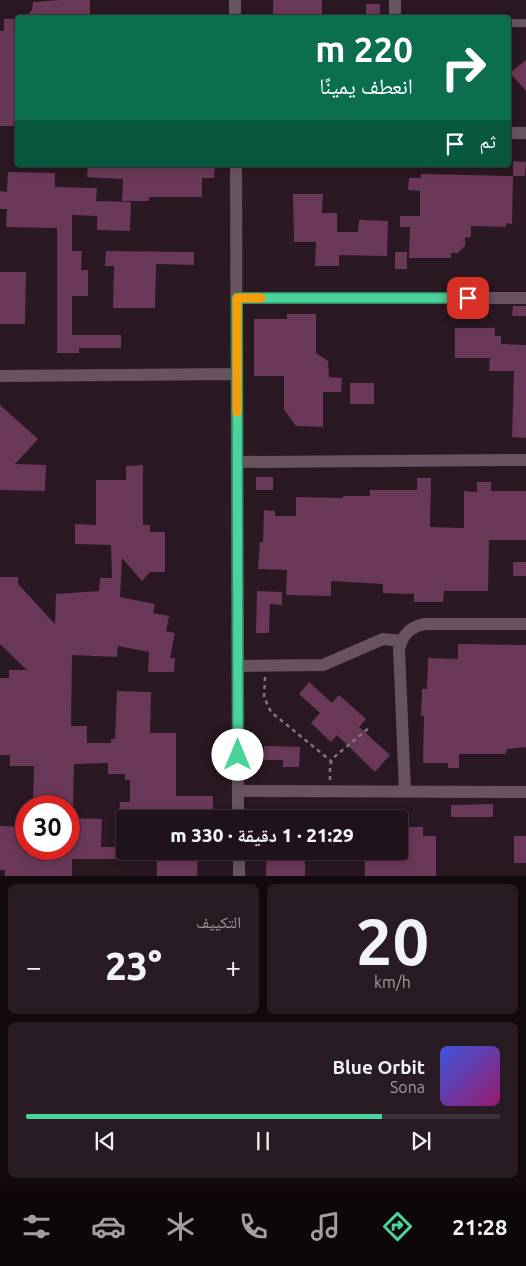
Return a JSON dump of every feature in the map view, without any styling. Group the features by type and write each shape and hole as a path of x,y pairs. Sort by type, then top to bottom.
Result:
{"street":[{"path":"235,0 235,15"},
{"path":"395,0 395,15"},
{"path":"511,133 526,133"},
{"path":"236,167 238,810"},
{"path":"237,298 526,298"},
{"path":"0,376 237,374"},
{"path":"237,462 526,460"},
{"path":"405,792 399,649 401,641 410,629 425,624 526,624"},
{"path":"238,666 323,665 334,662 382,639 401,641"},
{"path":"238,791 526,792"},
{"path":"239,860 239,876"}],"lane":[{"path":"511,23 526,23"}],"path":[{"path":"265,666 264,697 270,712 331,761"},
{"path":"330,791 331,761 370,727"}],"building":[{"path":"90,0 90,15 27,15 32,10 33,2"},
{"path":"273,0 322,0 322,15 273,15"},
{"path":"366,4 380,4 380,15 366,15"},
{"path":"4,19 15,19 15,126 0,126 0,31 4,31"},
{"path":"526,60 526,91 511,74"},
{"path":"513,161 526,162 525,176 513,176"},
{"path":"88,167 215,167 214,178 202,178 202,197 149,197 149,201 122,201 123,179 87,177"},
{"path":"8,172 55,173 55,187 97,188 96,201 131,202 130,231 97,230 97,216 72,215 72,251 82,251 81,270 88,270 88,296 72,296 72,335 121,335 121,348 79,348 79,353 57,353 57,228 6,227 7,209 0,209 0,191 7,192"},
{"path":"421,174 513,176 512,224 506,223 506,227 471,226 471,237 465,238 465,246 458,253 451,253 451,258 409,258 410,227 400,227 400,216 420,216 420,191 408,190 409,178 421,178"},
{"path":"293,194 323,194 322,213 337,213 337,232 358,232 359,220 388,221 387,256 339,255 339,266 315,266 316,242 294,242"},
{"path":"106,251 194,252 194,265 156,264 155,308 113,308 114,266 105,266"},
{"path":"395,252 407,252 407,269 395,269"},
{"path":"0,272 26,272 25,324 0,324"},
{"path":"513,306 526,306 526,316 512,316"},
{"path":"287,314 316,314 316,353 328,361 329,377 342,378 341,392 323,392 323,427 296,426 284,410 284,376 254,376 254,319 287,319"},
{"path":"455,328 495,328 495,336 501,336 501,344 526,345 526,438 512,437 514,371 489,371 490,358 455,358"},
{"path":"350,383 374,383 374,404 350,404"},
{"path":"0,405 38,439 15,464 46,465 45,491 0,490"},
{"path":"143,465 143,525 150,525 150,532 165,532 165,572 150,572 142,581 122,558 120,597 155,604 153,613 169,616 166,631 175,633 170,658 175,658 174,672 148,672 149,652 118,646 117,657 72,655 71,726 87,726 87,743 111,743 111,739 115,739 117,691 151,692 150,733 176,733 176,796 213,796 213,809 119,810 120,802 130,802 130,780 125,780 125,774 108,774 108,763 74,764 73,795 33,795 34,766 10,766 10,755 0,755 0,678 9,678 9,670 27,670 0,644 0,577 18,577 18,584 55,624 56,594 99,591 100,578 112,578 111,545 75,544 75,524 96,525 96,480 126,480 126,466"},
{"path":"256,477 273,477 273,490 256,490"},
{"path":"417,478 431,478 430,527 464,528 464,491 477,492 477,482 491,482 491,491 526,491 526,540 489,540 488,591 444,591 443,602 414,602 414,594 383,593 383,584 331,581 331,596 286,595 287,570 258,569 260,542 263,542 264,510 275,511 275,516 296,516 296,497 343,498 343,496 370,496 370,490 417,490"},
{"path":"513,562 526,562 526,576 513,576"},
{"path":"257,591 282,592 282,605 270,604 269,633 256,633"},
{"path":"458,644 526,645 526,747 507,749 506,754 459,754 459,768 448,768 448,763 423,763 424,716 421,716 422,689 427,689 428,658 458,659"},
{"path":"309,682 332,703 339,695 366,719 359,727 390,755 375,772 337,735 331,742 311,723 320,713 299,694"},
{"path":"264,746 300,747 299,767 283,767 283,760 264,760"},
{"path":"493,804 493,817 451,817 451,805"},
{"path":"80,818 102,819 101,847 116,847 116,859 80,859"},
{"path":"0,826 15,827 15,860 72,860 72,876 5,876 5,870 0,870"},
{"path":"408,827 423,827 423,836 436,836 436,876 365,876 365,860 408,860"},
{"path":"514,836 526,836 526,863 514,863"},
{"path":"157,860 198,860 197,876 157,876"},
{"path":"267,860 305,860 305,876 266,876"}],"slow traffic":[{"path":"237,412 237,298 261,298"}],"route":[{"path":"238,755 237,298 468,298"}]}
